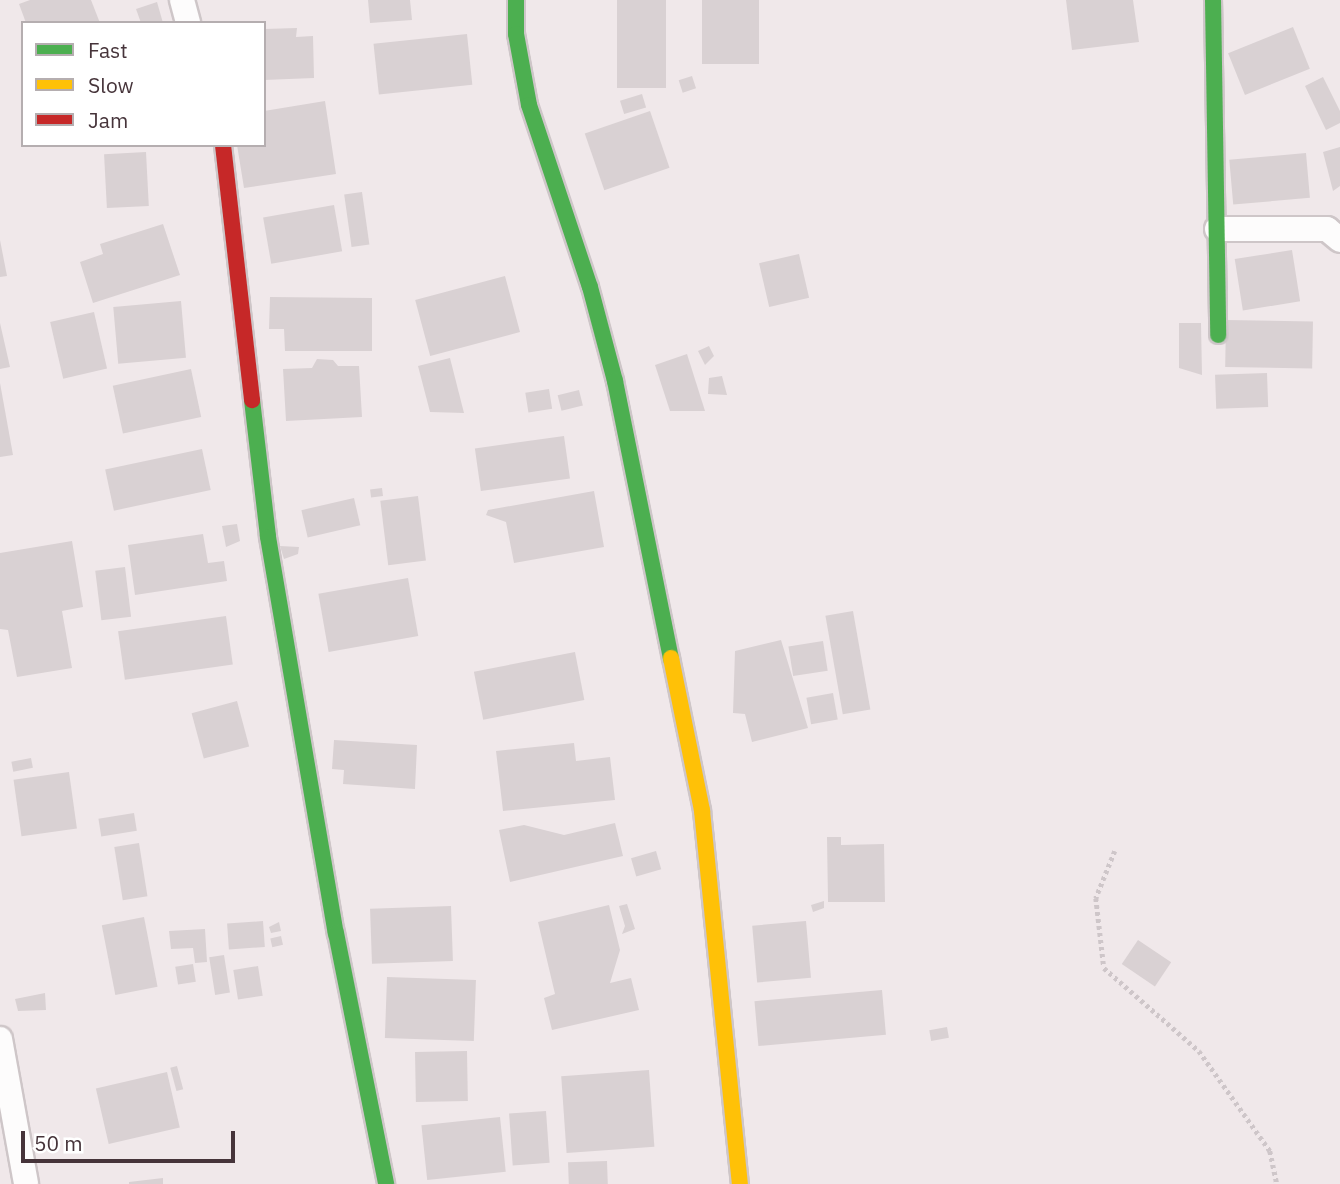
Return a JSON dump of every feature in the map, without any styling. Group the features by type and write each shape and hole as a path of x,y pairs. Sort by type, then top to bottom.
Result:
{"street":[{"path":"182,0 187,21"},
{"path":"516,0 516,34 529,105 590,287 615,381 702,811 740,1184"},
{"path":"1213,0 1217,335"},
{"path":"223,147 268,537 336,933 386,1184"},
{"path":"1217,229 1327,229 1340,240"},
{"path":"0,1039 26,1184"}],"path":[{"path":"1115,851 1096,898 1104,968 1199,1051 1269,1151 1277,1184"}],"building":[{"path":"30,0 91,0 99,21 25,21 19,4"},
{"path":"368,0 410,0 412,20 370,23"},
{"path":"617,0 666,0 666,88 617,88"},
{"path":"702,0 759,0 759,64 702,64"},
{"path":"1066,0 1133,0 1139,42 1072,50"},
{"path":"157,2 162,21 140,21 136,9"},
{"path":"1293,27 1310,69 1245,95 1228,53"},
{"path":"297,28 296,37 313,36 314,78 266,80 266,29"},
{"path":"467,34 472,85 379,95 374,44"},
{"path":"692,76 696,88 683,93 679,80"},
{"path":"1323,77 1340,111 1340,123 1326,130 1305,86"},
{"path":"642,94 646,107 624,114 620,101"},
{"path":"325,101 336,174 244,188 237,147 266,147 266,111"},
{"path":"650,111 670,168 604,190 585,133"},
{"path":"1340,147 1340,186 1333,191 1323,152"},
{"path":"146,152 149,206 107,208 104,154"},
{"path":"1306,153 1310,198 1233,205 1229,160"},
{"path":"362,192 369,244 352,247 344,195"},
{"path":"334,205 342,251 271,264 263,218"},
{"path":"163,224 180,275 93,303 80,262 103,254 100,244"},
{"path":"0,240 7,276 0,277"},
{"path":"1292,250 1300,301 1243,310 1235,259"},
{"path":"799,254 809,298 769,307 759,263"},
{"path":"505,276 520,332 430,356 415,300"},
{"path":"270,297 372,298 372,351 285,351 284,329 269,329"},
{"path":"181,301 186,358 118,364 113,307"},
{"path":"94,312 107,369 63,379 50,322"},
{"path":"1226,320 1313,322 1312,369 1225,367"},
{"path":"0,323 10,367 0,369"},
{"path":"1179,323 1201,323 1202,375 1179,368"},
{"path":"709,346 714,356 705,365 698,351"},
{"path":"687,354 705,411 670,411 655,365"},
{"path":"450,358 464,413 430,412 418,366"},
{"path":"317,359 333,360 338,366 359,366 362,417 286,421 283,369 312,368"},
{"path":"191,369 201,417 123,434 113,386"},
{"path":"1267,373 1268,407 1216,409 1215,375"},
{"path":"722,376 727,395 708,394 709,378"},
{"path":"0,383 13,455 0,457"},
{"path":"549,389 552,409 528,413 525,393"},
{"path":"579,390 583,406 562,411 558,395"},
{"path":"564,436 570,479 481,491 475,449"},
{"path":"202,449 211,490 114,511 105,470"},
{"path":"382,488 383,496 371,497 370,489"},
{"path":"594,491 604,547 514,563 506,522 486,515 488,510"},
{"path":"418,496 426,561 388,565 380,501"},
{"path":"354,498 360,525 308,537 301,510"},
{"path":"237,524 240,541 226,547 222,526"},
{"path":"203,534 208,563 224,561 227,581 135,595 128,545"},
{"path":"72,541 83,607 62,611 72,668 17,677 8,630 0,629 0,553"},
{"path":"280,546 299,547 298,554 284,559"},
{"path":"125,567 131,617 101,620 95,571"},
{"path":"408,578 418,636 329,652 318,594"},
{"path":"853,611 870,709 843,714 825,616"},
{"path":"226,616 233,665 125,680 118,631"},
{"path":"781,640 808,728 752,742 745,714 733,713 735,651"},
{"path":"823,641 828,671 793,676 788,646"},
{"path":"575,652 584,700 483,720 474,672"},
{"path":"833,693 838,720 811,724 806,698"},
{"path":"237,701 249,746 204,759 192,713"},
{"path":"334,740 417,745 415,789 343,784 344,770 332,769"},
{"path":"574,743 576,761 610,757 615,800 503,811 496,751"},
{"path":"31,758 33,768 13,772 11,762"},
{"path":"69,772 77,828 21,836 14,780"},
{"path":"134,813 137,831 101,836 98,819"},
{"path":"615,823 623,856 510,882 499,830 524,825 564,835"},
{"path":"827,837 841,837 841,845 884,844 885,902 828,902"},
{"path":"139,843 147,896 123,900 114,847"},
{"path":"656,851 661,869 636,876 631,858"},
{"path":"824,901 824,908 813,912 811,905"},
{"path":"627,904 635,929 622,934 625,926 619,906"},
{"path":"609,905 620,950 610,983 631,978 639,1010 552,1030 544,998 555,994 538,922"},
{"path":"451,906 453,961 372,964 370,909"},
{"path":"144,917 158,987 115,995 102,925"},
{"path":"263,921 265,947 229,949 227,924"},
{"path":"806,921 811,978 757,982 752,926"},
{"path":"279,922 281,931 271,933 269,927"},
{"path":"205,929 207,962 195,963 193,948 171,949 169,931"},
{"path":"281,936 283,945 272,947 270,938"},
{"path":"1138,940 1171,962 1155,986 1122,964"},
{"path":"224,955 230,993 215,995 209,957"},
{"path":"193,964 196,982 178,985 175,967"},
{"path":"258,966 263,996 238,1000 233,970"},
{"path":"387,977 476,980 474,1041 385,1038"},
{"path":"882,990 886,1035 758,1046 754,1001"},
{"path":"45,993 46,1010 18,1011 15,999"},
{"path":"947,1027 949,1038 931,1041 929,1030"},
{"path":"467,1051 468,1101 416,1102 415,1052"},
{"path":"177,1066 183,1089 176,1091 170,1068"},
{"path":"649,1070 654,1147 567,1153 561,1076"},
{"path":"167,1072 180,1128 109,1144 96,1088"},
{"path":"546,1111 550,1163 513,1165 509,1114"},
{"path":"500,1117 506,1172 427,1180 421,1125"},
{"path":"607,1161 608,1184 569,1184 568,1162"},
{"path":"163,1178 163,1184 129,1184 129,1182"}],"traffic: fast":[{"path":"516,0 516,34 529,105 590,287 615,381 671,658"},
{"path":"1213,0 1218,335"},
{"path":"252,400 268,537 336,933 386,1184"}],"traffic: slow":[{"path":"671,658 702,811 740,1184"}],"traffic: jam":[{"path":"223,147 252,400"}]}
